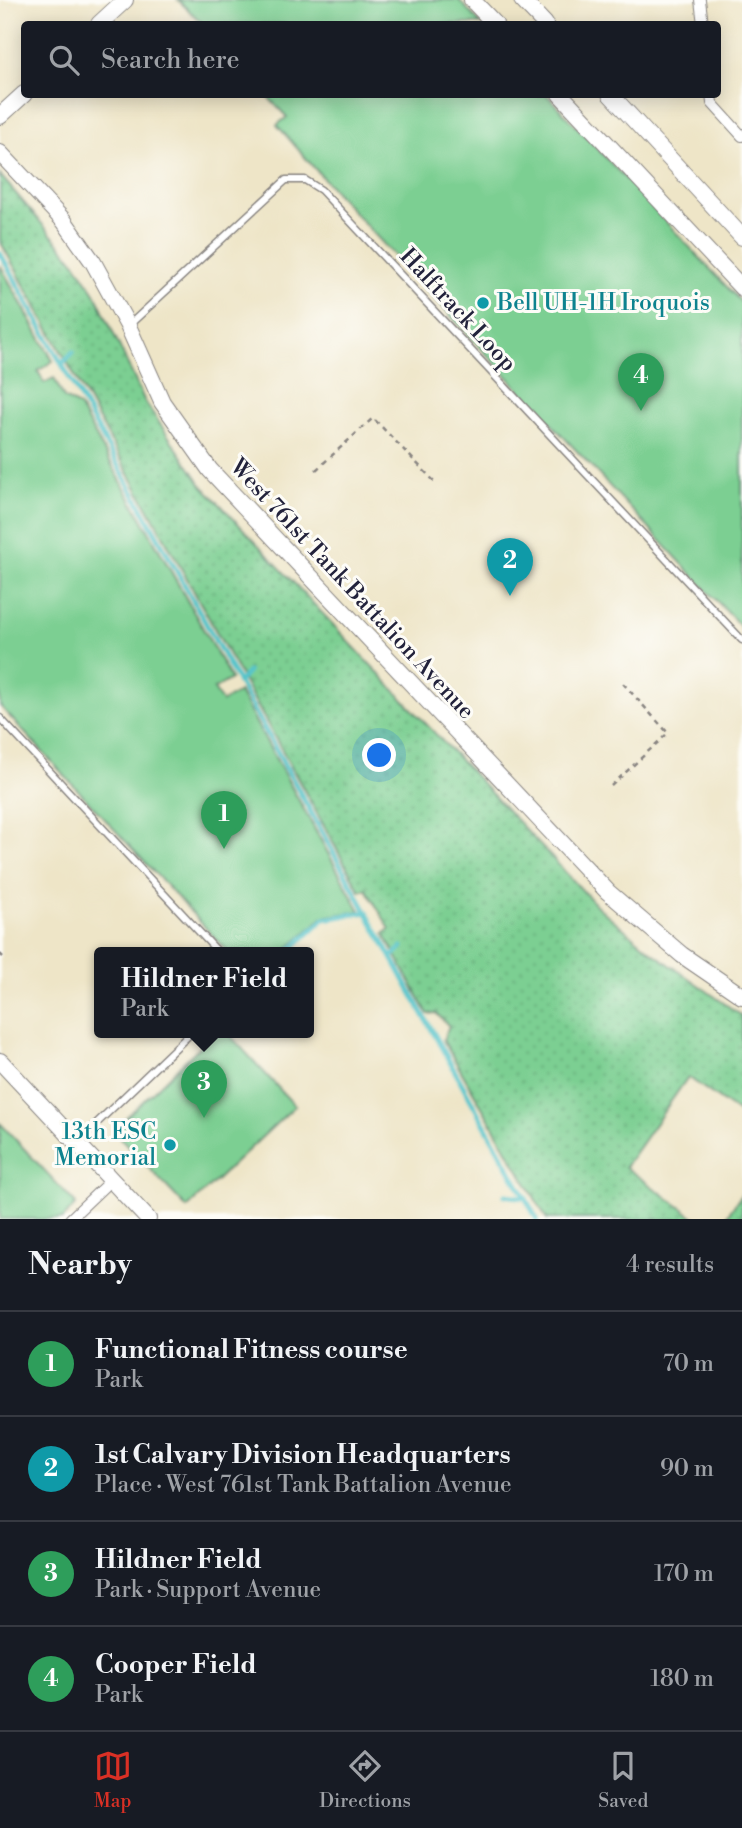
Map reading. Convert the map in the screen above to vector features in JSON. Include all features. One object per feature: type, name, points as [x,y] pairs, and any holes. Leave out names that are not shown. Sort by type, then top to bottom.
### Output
[{"type":"street","points":[[102,21],[125,0]]},
{"type":"street","points":[[472,0],[492,21]]},
{"type":"street","points":[[522,0],[542,21]]},
{"type":"street","points":[[700,0],[703,21]]},
{"type":"street","points":[[0,117],[21,97]]},
{"type":"street","points":[[564,98],[742,288]]},
{"type":"street","points":[[614,98],[739,228]]},
{"type":"street","points":[[711,98],[712,103],[742,136]]},
{"type":"street","name":"West 761st Tank Battalion Avenue","points":[[0,153],[64,220],[107,285],[162,402],[210,470],[608,892],[682,955],[742,996]]},
{"type":"street","points":[[0,1061],[148,1219]]},
{"type":"street","points":[[70,1219],[111,1180]]},
{"type":"lane","name":"Halftrack Loop","points":[[128,326],[286,180],[305,180],[321,190],[742,640]]},
{"type":"lane","points":[[0,718],[213,947]]},
{"type":"lane","points":[[76,1142],[186,1038]]},
{"type":"path","points":[[316,470],[373,418],[435,482]]},
{"type":"path","points":[[611,786],[668,733],[620,680]]},
{"type":"green space","points":[[178,0],[459,0],[478,21],[200,21]]},
{"type":"green space","points":[[269,98],[550,98],[742,303],[742,628],[336,193],[277,125],[287,117]]},
{"type":"green space","points":[[0,175],[74,261],[95,293],[145,402],[202,485],[599,908],[652,952],[742,1016],[742,1115],[688,1077],[625,1167],[697,1219],[547,1219],[443,1040],[449,1026],[436,1013],[428,1014],[384,934],[390,929],[366,889],[360,891],[0,241]]},
{"type":"green space","points":[[0,265],[53,361],[38,371],[44,383],[54,378],[64,398],[79,406],[231,679],[214,689],[222,702],[239,692],[360,911],[323,917],[290,947],[223,947],[0,706]]},
{"type":"green space","points":[[209,1038],[233,1038],[295,1106],[187,1208],[113,1130]]},
{"type":"green space","points":[[0,1123],[76,1204],[63,1219],[0,1219]]},
{"type":"green space","points":[[742,1194],[742,1219],[725,1219]]},
{"type":"waterway","points":[[0,253],[537,1219]]},
{"type":"waterway","points":[[62,364],[73,352]]},
{"type":"waterway","points":[[239,682],[248,672]]},
{"type":"waterway","points":[[293,947],[324,919],[367,912]]},
{"type":"waterway","points":[[392,957],[402,947]]},
{"type":"waterway","points":[[505,1195],[526,1198]]},
{"type":"place","name":"Bell UH-1H Iroquois","points":[[483,303]]},
{"type":"place","name":"Cooper Field","points":[[641,411]]},
{"type":"place","name":"1st Calvary Division Headquarters","points":[[510,596]]},
{"type":"place","name":"Functional Fitness course","points":[[224,849]]},
{"type":"place","name":"Hildner Field","points":[[204,1118]]},
{"type":"place","name":"13th ESC Memorial","points":[[170,1145]]}]
